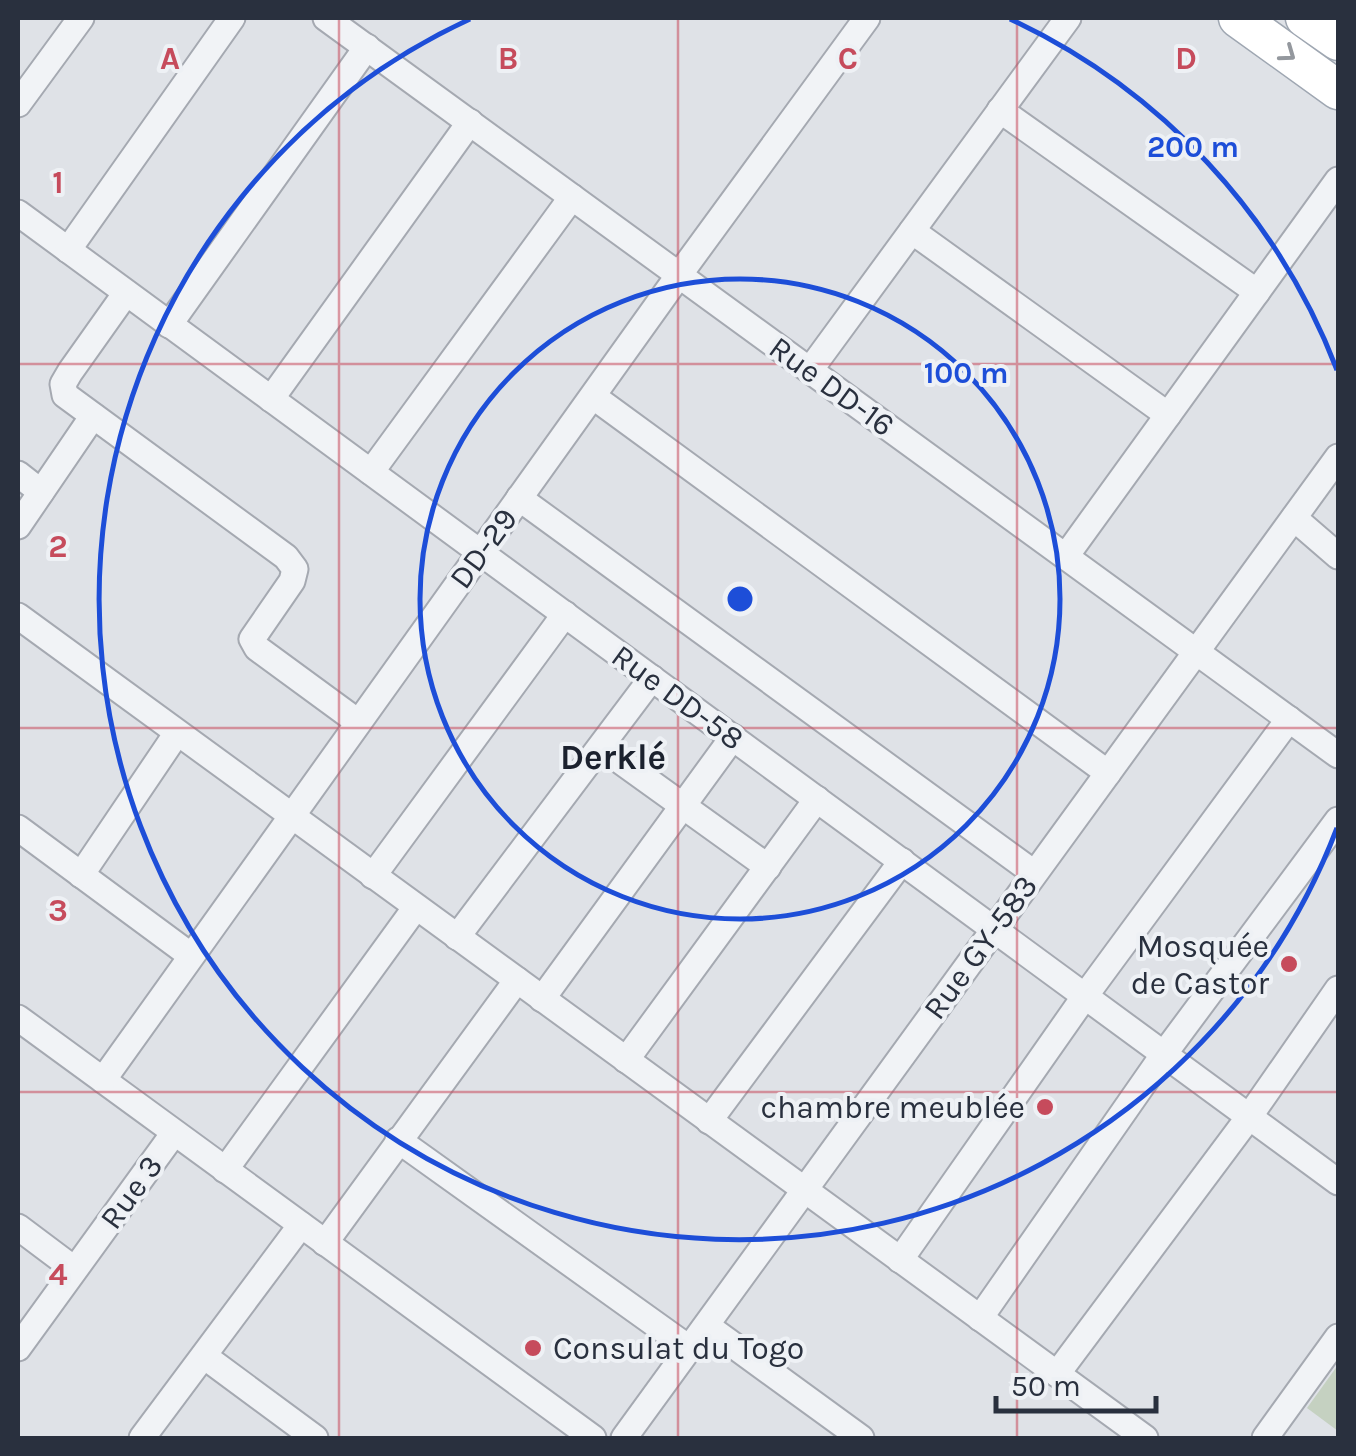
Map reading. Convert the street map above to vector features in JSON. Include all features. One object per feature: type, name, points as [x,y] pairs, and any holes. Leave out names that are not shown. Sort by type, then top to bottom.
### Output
[{"type":"main road","points":[[1238,18],[1338,90]]},
{"type":"main road","points":[[1306,18],[1338,41]]},
{"type":"street","points":[[18,104],[81,18]]},
{"type":"street","points":[[68,250],[232,18]]},
{"type":"street","name":"Rue DD-16","points":[[326,18],[1338,755]]},
{"type":"street","name":"DD-29","points":[[103,1080],[679,274],[867,18]]},
{"type":"street","points":[[810,370],[1068,18]]},
{"type":"street","points":[[169,325],[367,47]]},
{"type":"street","points":[[1000,110],[1257,292]]},
{"type":"street","points":[[271,399],[470,122]]},
{"type":"street","points":[[1066,556],[1338,180]]},
{"type":"street","points":[[371,472],[572,196]]},
{"type":"street","name":"Rue DD-58","points":[[18,214],[1249,1116],[1335,1171]]},
{"type":"street","points":[[912,231],[1168,415]]},
{"type":"street","points":[[126,292],[62,384],[64,395],[286,557],[294,569],[292,580],[252,639],[257,648],[358,722]]},
{"type":"street","points":[[594,397],[1108,772]]},
{"type":"street","points":[[18,526],[93,416]]},
{"type":"street","name":"Rue GY-583","points":[[624,1438],[1338,457]]},
{"type":"street","points":[[18,474],[41,492]]},
{"type":"street","points":[[519,498],[1034,873]]},
{"type":"street","points":[[1294,518],[1338,556]]},
{"type":"street","points":[[373,876],[565,614]]},
{"type":"street","points":[[19,620],[1145,1438]]},
{"type":"street","points":[[458,937],[652,678]]},
{"type":"street","points":[[900,1260],[1085,996],[1289,719]]},
{"type":"street","points":[[81,875],[177,732]]},
{"type":"street","points":[[542,999],[732,737]]},
{"type":"street","points":[[601,746],[768,867]]},
{"type":"street","points":[[626,1060],[817,800]]},
{"type":"street","points":[[980,1318],[1164,1054],[1338,820]]},
{"type":"street","points":[[18,828],[190,955]]},
{"type":"street","points":[[709,1121],[902,861]]},
{"type":"street","points":[[225,1170],[416,907]]},
{"type":"street","points":[[325,1243],[517,980]]},
{"type":"street","points":[[1056,1374],[1249,1116],[1338,989]]},
{"type":"street","points":[[22,1032],[103,1080],[593,1438]]},
{"type":"street","name":"Rue 3","points":[[18,1348],[174,1133]]},
{"type":"street","points":[[398,1140],[690,1349]]},
{"type":"street","points":[[142,1438],[301,1225]]},
{"type":"street","points":[[18,1228],[74,1269]]},
{"type":"street","points":[[707,1326],[861,1438]]},
{"type":"street","points":[[1265,1438],[1338,1337]]},
{"type":"street","points":[[204,1356],[315,1438]]},
{"type":"green space","points":[[1338,1365],[1338,1431],[1307,1408]]},
{"type":"place","name":"Mosquée de Castor","points":[[1289,964]]},
{"type":"place","name":"chambre meublée","points":[[1045,1107]]},
{"type":"place","name":"Consulat du Togo","points":[[533,1348]]},
{"type":"district","name":"Derklé","points":[[613,757]]}]
